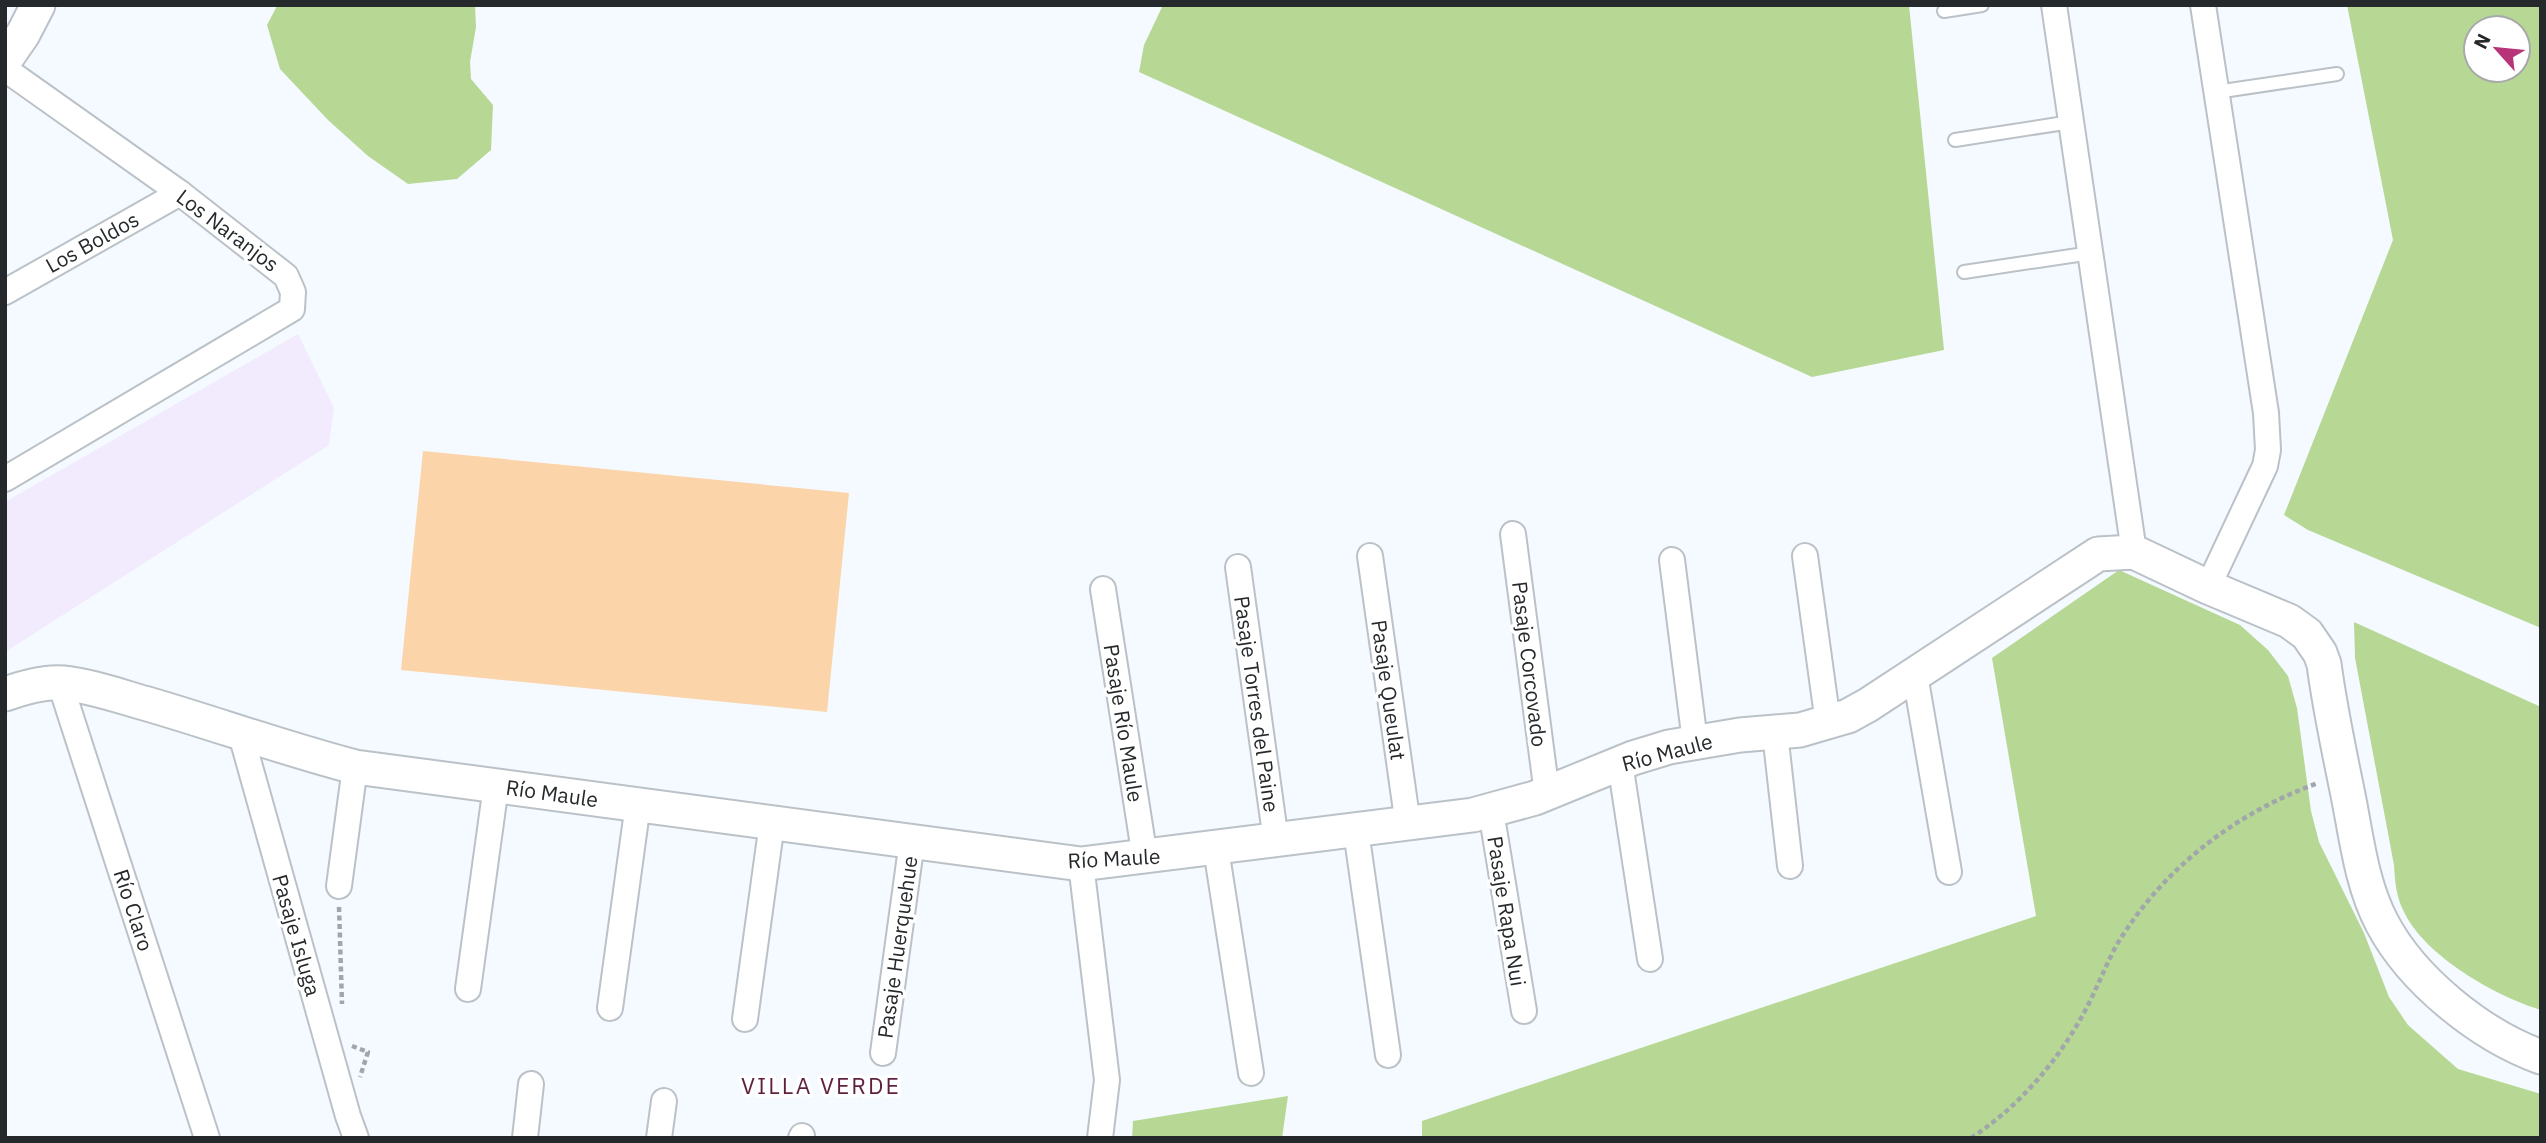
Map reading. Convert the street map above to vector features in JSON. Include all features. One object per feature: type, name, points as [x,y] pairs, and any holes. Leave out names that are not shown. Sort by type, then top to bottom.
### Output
[{"type":"street","points":[[5,60],[38,5]]},
{"type":"street","points":[[2054,5],[2134,552],[2288,621],[2315,643],[2323,664],[2365,880],[2380,921],[2392,941],[2421,976],[2459,1010],[2508,1042],[2541,1057]]},
{"type":"street","points":[[2203,5],[2266,413],[2268,450],[2259,482],[2208,587]]},
{"type":"street","name":"Los Naranjos","points":[[5,69],[180,193],[286,276],[293,292],[292,309],[5,479]]},
{"type":"street","name":"Los Boldos","points":[[5,292],[180,193]]},
{"type":"street","name":"Pasaje Corcovado","points":[[1513,534],[1547,794]]},
{"type":"street","name":"Río Maule","points":[[5,694],[20,688],[60,683],[98,690],[240,731],[299,752],[355,766],[1081,864],[1408,825],[1491,811],[1547,794],[1620,763],[1695,742],[1800,730],[1828,723],[1868,705],[2098,554],[2134,552]]},
{"type":"street","name":"Pasaje Queulat","points":[[1370,556],[1408,825]]},
{"type":"street","points":[[1805,556],[1828,723]]},
{"type":"street","points":[[1672,560],[1695,742]]},
{"type":"street","name":"Pasaje Torres del Paine","points":[[1238,567],[1276,841]]},
{"type":"street","name":"Pasaje Río Maule","points":[[1103,589],[1145,858]]},
{"type":"street","points":[[1914,675],[1949,872]]},
{"type":"street","name":"Río Claro","points":[[60,683],[207,1138]]},
{"type":"street","name":"Pasaje Isluga","points":[[240,731],[352,1127]]},
{"type":"street","points":[[1775,733],[1790,866]]},
{"type":"street","points":[[1620,763],[1650,959]]},
{"type":"street","points":[[339,886],[355,766]]},
{"type":"street","points":[[468,989],[496,786]]},
{"type":"street","points":[[610,1007],[638,804]]},
{"type":"street","name":"Pasaje Rapa Nui","points":[[1491,811],[1524,1011]]},
{"type":"street","points":[[745,1019],[772,823]]},
{"type":"street","points":[[1356,831],[1388,1055]]},
{"type":"street","name":"Pasaje Huerquehue","points":[[883,1053],[912,841]]},
{"type":"street","points":[[1216,849],[1251,1073]]},
{"type":"street","points":[[1081,864],[1107,1080],[1100,1138]]},
{"type":"street","points":[[524,1138],[531,1084]]},
{"type":"street","points":[[659,1138],[664,1101]]},
{"type":"lane","points":[[1944,11],[1982,5]]},
{"type":"lane","points":[[2216,92],[2337,74]]},
{"type":"lane","points":[[1955,140],[2071,122]]},
{"type":"lane","points":[[1964,272],[2091,253]]},
{"type":"path","points":[[1971,1138],[2031,1088],[2052,1062],[2087,1007],[2117,945],[2137,916],[2184,862],[2226,829],[2265,805],[2317,783],[2344,775]]},
{"type":"path","points":[[339,886],[343,1010]]},
{"type":"path","points":[[345,1043],[368,1052],[352,1127]]},
{"type":"shaded area","points":[[298,334],[334,408],[329,445],[5,652],[5,502]]},
{"type":"green space","points":[[475,5],[476,27],[470,62],[471,79],[493,105],[491,150],[457,179],[408,184],[368,156],[328,120],[280,69],[267,25],[277,6]]},
{"type":"green space","points":[[1163,5],[1909,5],[1944,350],[1812,377],[1139,72],[1144,45]]},
{"type":"green space","points":[[2347,5],[2541,5],[2541,628],[2308,530],[2284,515],[2393,240]]},
{"type":"green space","points":[[2119,570],[2240,625],[2268,650],[2288,676],[2297,708],[2311,811],[2319,842],[2364,933],[2389,997],[2408,1025],[2458,1069],[2541,1094],[2541,1138],[1422,1138],[1422,1121],[2036,916],[1992,658]]},
{"type":"green space","points":[[2354,622],[2541,707],[2541,1010],[2503,995],[2444,959],[2414,928],[2404,912],[2396,889],[2394,865],[2355,658]]},
{"type":"green space","points":[[1288,1096],[1282,1138],[1132,1138],[1133,1121]]},
{"type":"building","points":[[423,451],[849,493],[827,712],[401,670]]},
{"type":"district","name":"VILLA VERDE","points":[[821,1085]]}]
